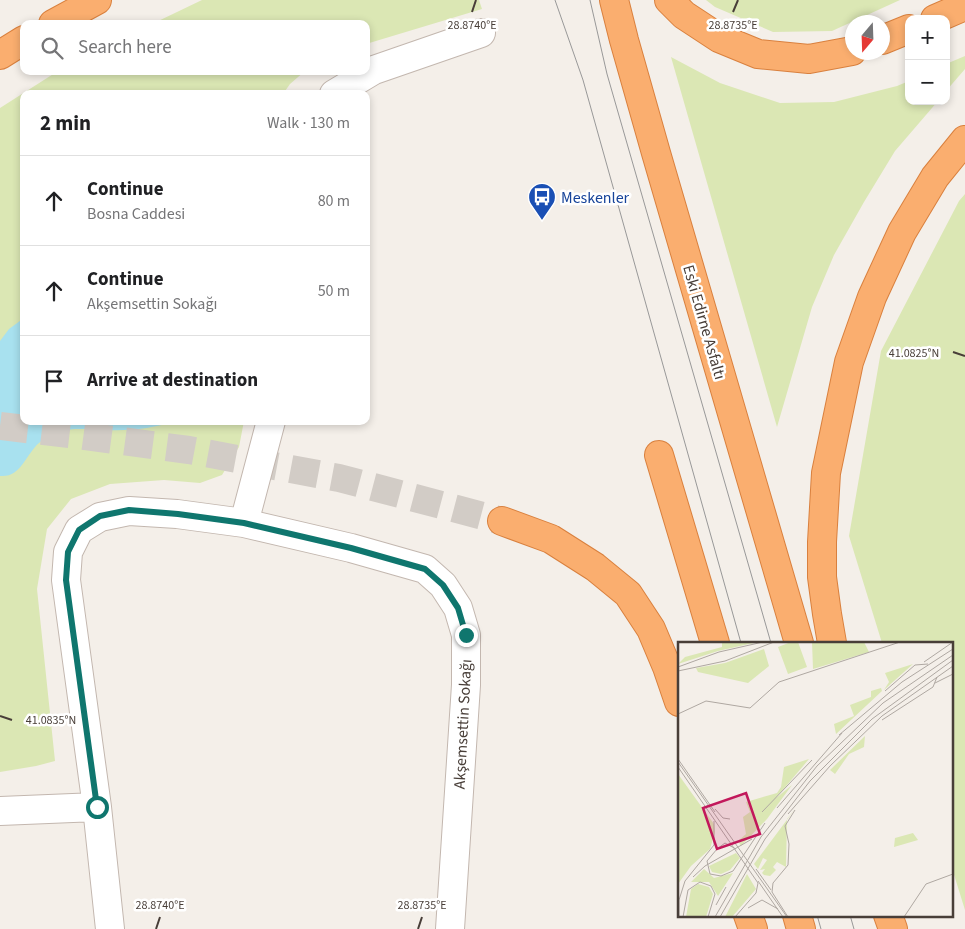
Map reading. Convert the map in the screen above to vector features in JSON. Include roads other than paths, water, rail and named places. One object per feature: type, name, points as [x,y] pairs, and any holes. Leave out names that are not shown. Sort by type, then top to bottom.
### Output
[{"type":"highway","points":[[49,20],[73,0]]},
{"type":"highway","points":[[60,20],[97,0]]},
{"type":"highway","name":"Eski Edirne Asfaltı","points":[[614,0],[653,144],[799,642]]},
{"type":"highway","points":[[668,0],[684,15],[719,38],[758,54],[809,59],[845,52]]},
{"type":"highway","points":[[944,15],[965,6]]},
{"type":"highway","points":[[890,37],[905,31]]},
{"type":"highway","points":[[0,55],[20,42]]},
{"type":"highway","points":[[832,642],[822,577],[826,473],[849,362],[872,297],[902,232],[935,177],[965,140]]},
{"type":"highway","points":[[659,455],[715,642]]},
{"type":"highway","points":[[502,521],[551,539],[595,567],[628,594],[651,629],[678,699]]},
{"type":"highway","points":[[748,916],[753,929]]},
{"type":"highway","points":[[797,916],[801,929]]},
{"type":"street","points":[[370,72],[481,34]]},
{"type":"street","points":[[341,90],[366,75]]},
{"type":"street","points":[[244,523],[270,425]]},
{"type":"street","name":"Akşemsettin Sokağı","points":[[110,929],[97,807],[66,580],[68,552],[79,530],[100,516],[129,510],[178,514],[244,523],[351,548],[425,569],[443,585],[458,608],[466,635],[466,685],[450,929]]},
{"type":"street","points":[[0,812],[97,807]]},
{"type":"water","points":[[20,321],[20,425],[163,425],[134,429],[79,429],[62,431],[39,443],[13,473],[7,476],[0,476],[0,341],[9,329]]},
{"type":"tunnel","points":[[0,426],[189,450],[339,478],[502,521]]},
{"type":"tram line","points":[[555,0],[583,80],[741,642]]},
{"type":"tram line","points":[[590,0],[607,74],[771,642]]},
{"type":"tram line","points":[[817,916],[821,929]]},
{"type":"tram line","points":[[850,916],[854,929]]},
{"type":"place","name":"Meskenler","points":[[542,221]]}]
